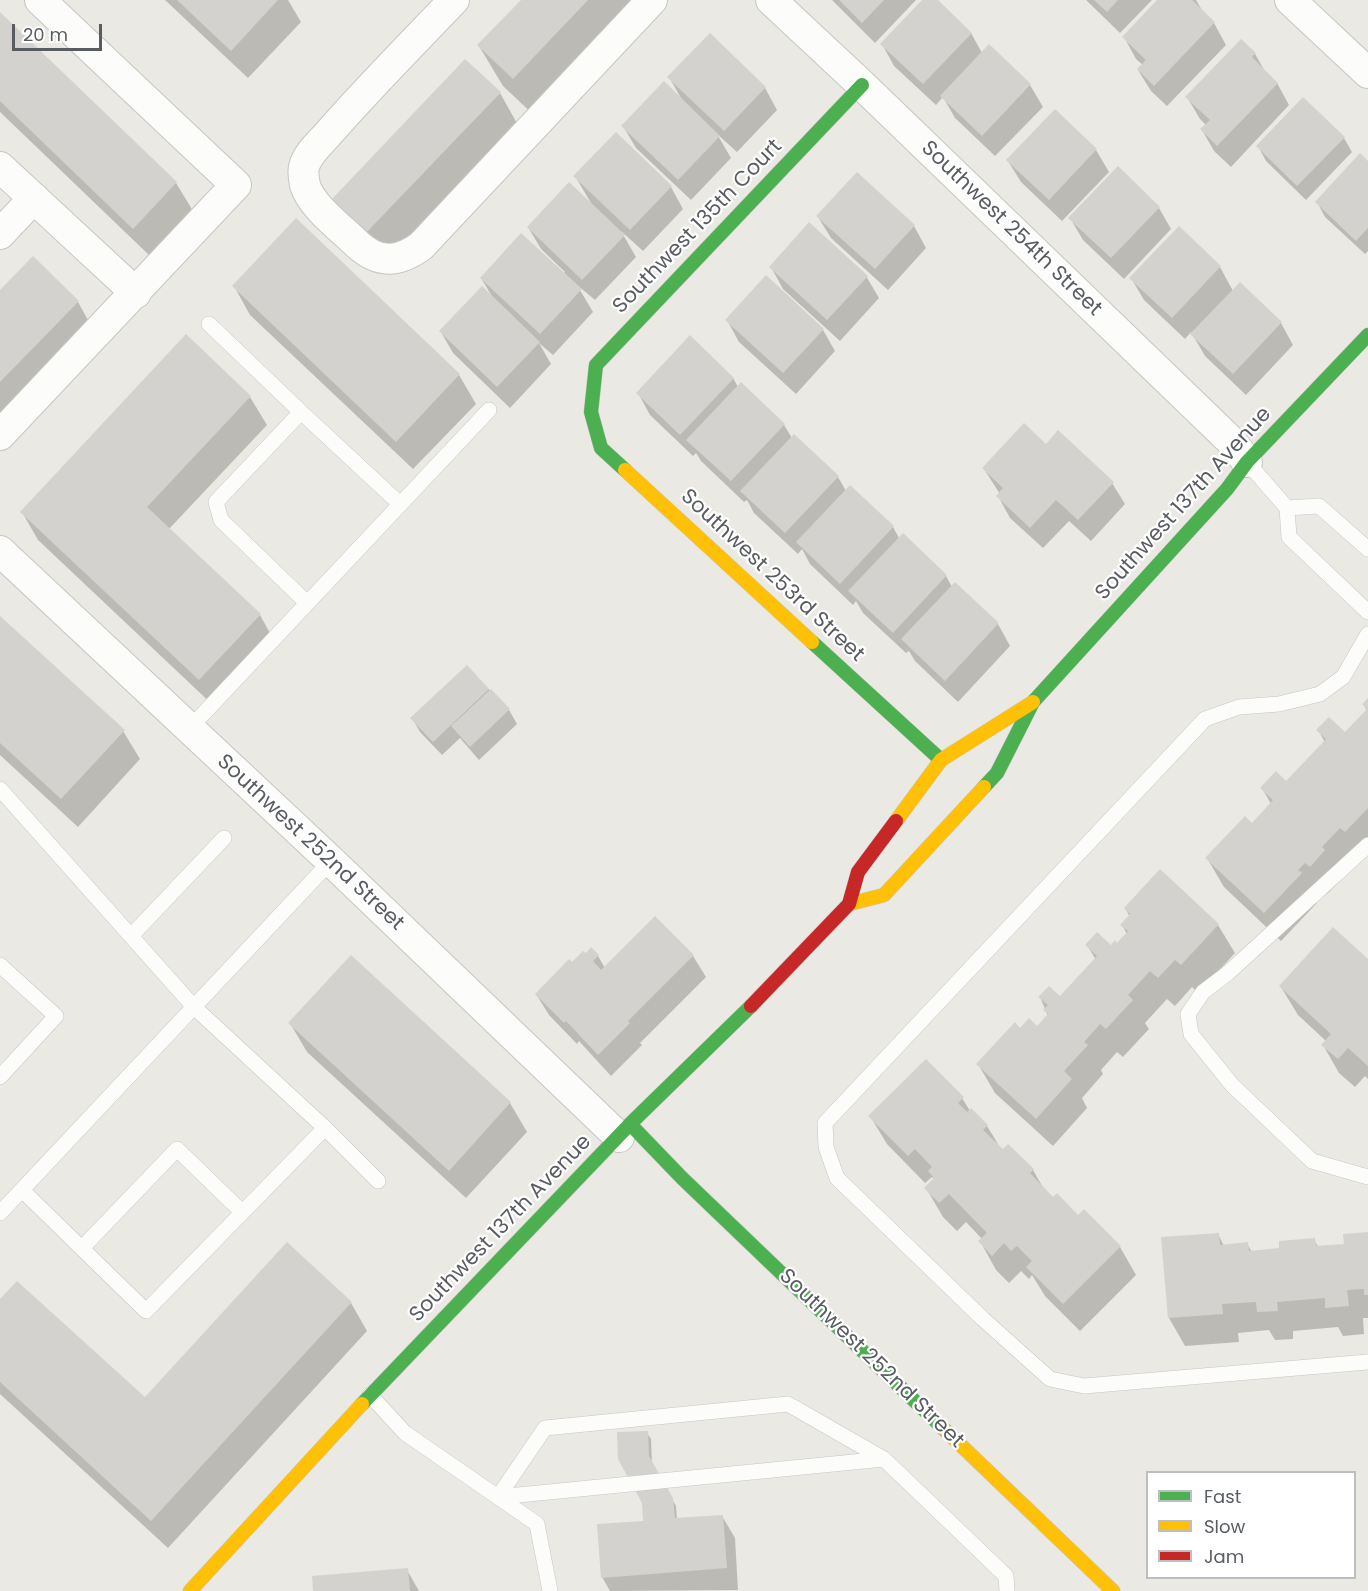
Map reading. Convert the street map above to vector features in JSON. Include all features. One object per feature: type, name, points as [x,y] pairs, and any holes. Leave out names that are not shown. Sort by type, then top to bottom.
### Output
[{"type":"main road","name":"Southwest 135th Court","points":[[591,412],[596,365],[862,85]]},
{"type":"main road","name":"Southwest 137th Avenue","points":[[849,904],[884,895],[997,773],[1033,702],[1227,489],[1247,462],[1368,335]]},
{"type":"main road","name":"Southwest 253rd Street","points":[[591,412],[601,448],[941,760]]},
{"type":"main road","name":"Southwest 137th Avenue","points":[[190,1591],[370,1395],[624,1131],[719,1038],[849,904],[858,872],[941,760],[1033,702]]},
{"type":"main road","name":"Southwest 252nd Street","points":[[624,1131],[682,1178],[1113,1591]]},
{"type":"street","points":[[0,435],[236,185],[40,0]]},
{"type":"street","points":[[454,0],[338,122],[312,153],[303,168],[305,184],[311,199],[360,246],[377,256],[393,260],[408,256],[421,246],[652,0]]},
{"type":"street","name":"Southwest 254th Street","points":[[771,0],[1233,443],[1247,462]]},
{"type":"street","points":[[1290,0],[1368,74]]},
{"type":"street","points":[[0,167],[136,293]]},
{"type":"street","points":[[0,234],[34,198]]},
{"type":"street","name":"Southwest 252nd Street","points":[[0,551],[624,1131]]},
{"type":"lane","points":[[209,324],[400,504]]},
{"type":"lane","points":[[189,729],[489,410]]},
{"type":"lane","points":[[301,412],[216,502],[220,520],[306,602]]},
{"type":"lane","points":[[1247,462],[1287,508],[1289,537],[1368,612]]},
{"type":"lane","points":[[1287,508],[1319,506],[1368,549]]},
{"type":"lane","points":[[1368,634],[1343,677],[1320,694],[1279,704],[1239,707],[1205,719],[825,1123],[826,1148],[837,1178],[983,1319],[1050,1379],[1084,1386],[1368,1362]]},
{"type":"lane","points":[[0,789],[194,1007],[325,1128],[378,1181]]},
{"type":"lane","points":[[131,936],[224,838]]},
{"type":"lane","points":[[1368,844],[1228,973],[1203,992],[1188,1014],[1191,1034],[1232,1085],[1312,1161],[1368,1177]]},
{"type":"lane","points":[[0,1213],[331,861]]},
{"type":"lane","points":[[0,964],[56,1016],[0,1077]]},
{"type":"lane","points":[[22,1190],[146,1311],[325,1128]]},
{"type":"lane","points":[[82,1248],[177,1149],[242,1212]]},
{"type":"lane","points":[[370,1395],[405,1433],[537,1524],[550,1591]]},
{"type":"lane","points":[[498,1497],[545,1428],[788,1404],[884,1459],[1006,1576],[1007,1591]]},
{"type":"lane","points":[[498,1497],[884,1459]]},
{"type":"building","points":[[177,0],[278,0],[231,51]]},
{"type":"building","points":[[521,0],[588,0],[513,79],[477,45]]},
{"type":"building","points":[[839,0],[884,0],[862,23]]},
{"type":"building","points":[[922,0],[938,0],[972,33],[923,84],[880,44]]},
{"type":"building","points":[[1094,0],[1118,0],[1107,12]]},
{"type":"building","points":[[1157,0],[1192,0],[1215,22],[1154,86],[1137,69],[1146,60],[1122,37]]},
{"type":"building","points":[[0,12],[177,182],[133,229],[0,101]]},
{"type":"building","points":[[710,33],[766,87],[724,131],[667,77]]},
{"type":"building","points":[[1241,39],[1256,53],[1252,57],[1278,83],[1217,146],[1200,129],[1210,120],[1185,97]]},
{"type":"building","points":[[989,44],[1031,84],[982,136],[940,96]]},
{"type":"building","points":[[465,59],[501,92],[365,234],[331,200]]},
{"type":"building","points":[[664,81],[720,136],[678,180],[621,126]]},
{"type":"building","points":[[1303,97],[1345,137],[1297,186],[1256,146]]},
{"type":"building","points":[[1055,109],[1097,149],[1049,200],[1006,160]]},
{"type":"building","points":[[616,132],[672,186],[630,230],[573,176]]},
{"type":"building","points":[[1360,153],[1368,161],[1368,228],[1356,241],[1315,202]]},
{"type":"building","points":[[1118,166],[1160,207],[1111,258],[1068,218]]},
{"type":"building","points":[[857,172],[915,225],[875,269],[816,216]]},
{"type":"building","points":[[569,182],[625,235],[582,280],[527,227]]},
{"type":"building","points":[[296,218],[460,374],[396,442],[232,286]]},
{"type":"building","points":[[809,222],[868,276],[827,320],[769,267]]},
{"type":"building","points":[[1179,226],[1221,266],[1172,318],[1129,278]]},
{"type":"building","points":[[521,233],[582,289],[540,334],[480,278]]},
{"type":"building","points":[[33,256],[79,301],[0,382],[0,290]]},
{"type":"building","points":[[766,275],[824,329],[783,373],[725,320]]},
{"type":"building","points":[[1240,282],[1282,322],[1233,374],[1190,334]]},
{"type":"building","points":[[482,286],[540,342],[497,387],[439,331]]},
{"type":"building","points":[[186,334],[251,396],[147,507],[261,614],[199,680],[20,512]]},
{"type":"building","points":[[690,335],[734,378],[680,435],[636,393]]},
{"type":"building","points":[[741,382],[785,424],[731,481],[686,440]]},
{"type":"building","points":[[1024,423],[1046,444],[1058,430],[1114,482],[1078,520],[1056,500],[1030,528],[996,496],[1003,488],[982,468]]},
{"type":"building","points":[[794,434],[839,476],[785,533],[740,491]]},
{"type":"building","points":[[850,485],[894,526],[840,584],[796,542]]},
{"type":"building","points":[[903,533],[947,575],[893,633],[848,591]]},
{"type":"building","points":[[955,582],[999,623],[945,681],[901,639]]},
{"type":"building","points":[[0,616],[125,730],[61,799],[0,743]]},
{"type":"building","points":[[467,665],[489,689],[433,742],[410,718]]},
{"type":"building","points":[[491,689],[510,709],[470,747],[451,726]]},
{"type":"building","points":[[1368,698],[1368,808],[1345,832],[1340,828],[1322,847],[1325,850],[1310,867],[1305,863],[1298,870],[1302,873],[1264,913],[1205,858],[1245,816],[1252,823],[1273,800],[1260,788],[1276,771],[1286,781],[1326,739],[1316,730],[1329,717],[1345,732],[1367,709],[1362,704]]},
{"type":"building","points":[[1160,869],[1219,924],[1181,965],[1175,960],[1158,978],[1150,971],[1128,995],[1133,1000],[1106,1029],[1100,1024],[1084,1042],[1088,1045],[1064,1071],[1072,1079],[1036,1119],[976,1064],[1015,1022],[1020,1028],[1029,1018],[1037,1026],[1048,1014],[1043,1010],[1048,1005],[1038,997],[1049,986],[1060,996],[1097,956],[1085,945],[1097,932],[1111,945],[1115,940],[1117,943],[1128,931],[1120,925],[1130,914],[1124,908]]},
{"type":"building","points":[[655,916],[694,955],[628,1021],[630,1023],[598,1055],[566,1021],[564,1023],[535,994],[569,959],[572,962],[583,951],[586,953],[591,947],[599,955],[593,961],[601,970]]},
{"type":"building","points":[[1333,927],[1368,959],[1368,1066],[1348,1048],[1338,1059],[1321,1045],[1331,1034],[1279,986]]},
{"type":"building","points":[[351,955],[511,1102],[449,1171],[288,1023]]},
{"type":"building","points":[[926,1059],[964,1097],[958,1103],[967,1112],[971,1108],[988,1125],[983,1130],[1003,1149],[1008,1144],[1034,1169],[1030,1173],[1053,1197],[1057,1193],[1078,1215],[1084,1209],[1121,1246],[1063,1304],[1026,1267],[1032,1261],[1017,1246],[1011,1251],[1004,1243],[992,1256],[978,1241],[987,1233],[949,1194],[939,1203],[924,1188],[934,1178],[928,1171],[932,1167],[915,1149],[908,1156],[868,1116]]},
{"type":"building","points":[[1368,1232],[1368,1295],[1364,1295],[1364,1289],[1347,1290],[1349,1306],[1325,1308],[1325,1298],[1277,1302],[1278,1311],[1257,1312],[1256,1302],[1222,1304],[1223,1314],[1168,1318],[1161,1237],[1219,1233],[1220,1245],[1248,1242],[1249,1251],[1279,1248],[1279,1241],[1315,1238],[1316,1246],[1344,1244],[1343,1234]]},
{"type":"building","points":[[287,1242],[352,1302],[151,1521],[0,1382],[0,1299],[17,1281],[145,1397]]},
{"type":"building","points":[[648,1431],[649,1456],[673,1498],[675,1518],[723,1515],[727,1568],[601,1578],[597,1524],[643,1521],[642,1503],[618,1459],[617,1432]]},
{"type":"building","points":[[408,1568],[410,1591],[313,1591],[312,1576]]},
{"type":"traffic: fast","points":[[625,470],[601,448],[591,412],[596,365],[862,85]]},
{"type":"traffic: fast","points":[[984,787],[997,773],[1033,702],[1227,489],[1247,462],[1368,335]]},
{"type":"traffic: fast","points":[[812,642],[941,760]]},
{"type":"traffic: fast","points":[[362,1404],[630,1124],[751,1006]]},
{"type":"traffic: fast","points":[[630,1124],[682,1178],[946,1431]]},
{"type":"traffic: slow","points":[[625,470],[812,642]]},
{"type":"traffic: slow","points":[[896,821],[941,760],[1033,702]]},
{"type":"traffic: slow","points":[[849,904],[884,895],[984,787]]},
{"type":"traffic: slow","points":[[190,1591],[362,1404]]},
{"type":"traffic: slow","points":[[946,1431],[1113,1591]]},
{"type":"traffic: jam","points":[[751,1006],[849,904],[858,872],[896,821]]}]
